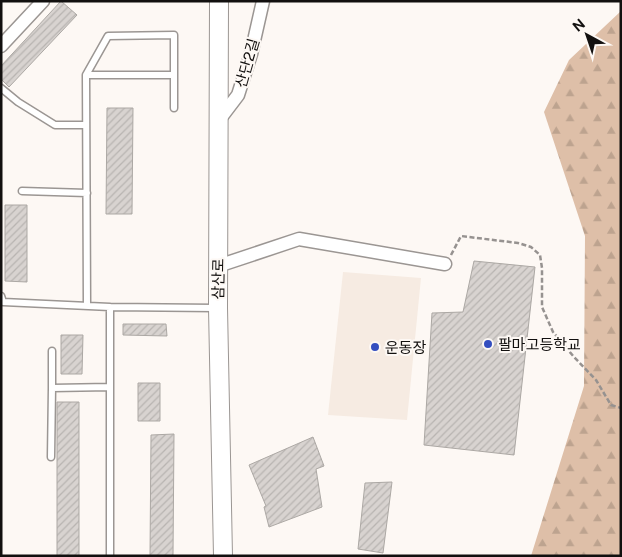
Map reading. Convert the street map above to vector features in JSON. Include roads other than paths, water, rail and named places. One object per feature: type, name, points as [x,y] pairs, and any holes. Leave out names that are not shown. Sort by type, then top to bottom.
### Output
[{"type":"main road","name":"삼산로","points":[[219,1],[218,308],[223,556]]},
{"type":"street","points":[[1,46],[43,1]]},
{"type":"street","name":"산단2길","points":[[219,120],[238,95],[251,54],[263,1]]},
{"type":"street","points":[[218,266],[300,239],[445,264]]},
{"type":"lane","points":[[88,306],[86,75],[108,36],[174,35],[174,108]]},
{"type":"lane","points":[[86,75],[174,75]]},
{"type":"lane","points":[[1,88],[18,102],[55,125],[86,125]]},
{"type":"lane","points":[[22,191],[87,193]]},
{"type":"lane","points":[[1,296],[3,302],[110,307],[218,308]]},
{"type":"lane","points":[[110,307],[110,556]]},
{"type":"lane","points":[[51,458],[52,351]]},
{"type":"lane","points":[[52,388],[110,387]]},
{"type":"place","name":"팔마고등학교","points":[[488,344]]},
{"type":"place","name":"운동장","points":[[375,347]]}]
